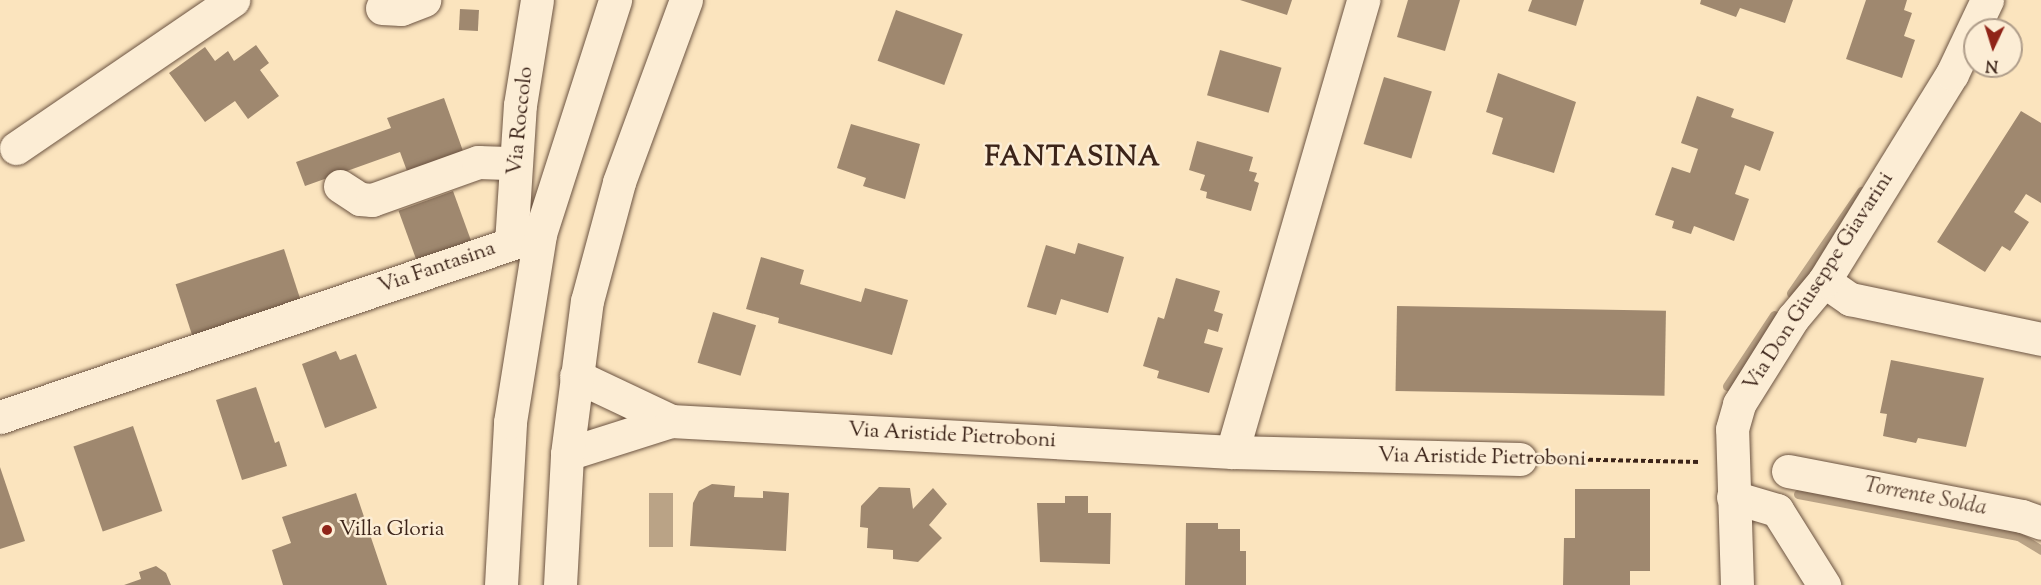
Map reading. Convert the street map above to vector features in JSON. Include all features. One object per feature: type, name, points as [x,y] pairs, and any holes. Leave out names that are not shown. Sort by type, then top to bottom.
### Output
[{"type":"street","points":[[16,148],[233,0]]},
{"type":"street","points":[[382,8],[401,9],[424,0]]},
{"type":"street","points":[[501,585],[510,422],[525,238],[615,0]]},
{"type":"street","points":[[560,585],[567,454],[587,301],[619,183],[686,0]]},
{"type":"street","points":[[1232,452],[1363,0]]},
{"type":"street","name":"Via Don Giuseppe Giavarini","points":[[1737,585],[1732,429],[1739,404],[1793,318],[1824,281],[1952,74],[1987,0]]},
{"type":"street","name":"Via Roccolo","points":[[525,238],[515,163],[532,1]]},
{"type":"street","points":[[340,186],[360,199],[372,200],[478,162],[515,163]]},
{"type":"street","name":"Via Fantasina","points":[[0,417],[525,238]]},
{"type":"street","points":[[1824,281],[1850,299],[2041,339]]},
{"type":"street","name":"Via Aristide Pietroboni","points":[[576,376],[671,421]]},
{"type":"street","name":"Via Aristide Pietroboni","points":[[567,454],[671,421],[1232,452],[1520,459]]},
{"type":"street","points":[[1788,471],[2022,516],[2041,523]]},
{"type":"street","points":[[1733,498],[1777,510],[1824,585]]},
{"type":"path","name":"Via Aristide Pietroboni","points":[[1520,459],[1732,462]]},
{"type":"shaded area","points":[[649,493],[673,493],[673,547],[649,547]]},
{"type":"building","points":[[1240,0],[1292,0],[1287,15]]},
{"type":"building","points":[[1408,0],[1460,0],[1445,51],[1397,37]]},
{"type":"building","points":[[1532,0],[1584,0],[1576,26],[1528,11]]},
{"type":"building","points":[[1701,0],[1793,0],[1785,23],[1740,8],[1736,17],[1700,4]]},
{"type":"building","points":[[1866,0],[1907,0],[1904,10],[1912,13],[1904,36],[1915,40],[1902,78],[1846,59]]},
{"type":"building","points":[[460,9],[479,10],[478,31],[459,30]]},
{"type":"building","points":[[896,10],[963,34],[944,85],[878,61]]},
{"type":"building","points":[[256,45],[269,63],[260,70],[279,96],[248,119],[235,101],[205,122],[169,73],[205,47],[215,61],[228,51],[234,61]]},
{"type":"building","points":[[1220,50],[1282,68],[1269,113],[1207,95]]},
{"type":"building","points":[[1498,73],[1576,102],[1554,173],[1492,154],[1503,118],[1486,112]]},
{"type":"building","points":[[1384,77],[1432,92],[1411,159],[1364,144]]},
{"type":"building","points":[[1697,96],[1734,109],[1731,117],[1774,132],[1760,171],[1745,165],[1735,194],[1749,199],[1734,241],[1694,226],[1691,234],[1672,228],[1674,221],[1655,215],[1672,167],[1690,173],[1698,149],[1681,143]]},
{"type":"building","points":[[444,98],[463,151],[407,171],[400,152],[305,186],[296,162],[391,128],[387,118]]},
{"type":"building","points":[[2021,111],[2041,123],[2041,203],[2026,194],[2014,212],[2029,222],[2010,251],[2002,246],[1985,272],[1937,242]]},
{"type":"building","points":[[851,124],[920,144],[905,199],[863,186],[866,178],[837,168]]},
{"type":"building","points":[[1197,141],[1253,157],[1249,171],[1257,173],[1254,181],[1259,183],[1251,211],[1206,198],[1207,192],[1200,190],[1205,175],[1189,170]]},
{"type":"building","points":[[453,191],[472,243],[417,263],[398,211]]},
{"type":"building","points":[[1078,243],[1124,257],[1108,313],[1061,299],[1056,315],[1027,307],[1046,245],[1075,254]]},
{"type":"building","points":[[284,249],[302,303],[193,338],[176,284]]},
{"type":"building","points":[[761,257],[804,270],[800,284],[861,302],[865,288],[908,300],[892,355],[778,323],[779,318],[746,309]]},
{"type":"building","points":[[1176,278],[1220,291],[1214,311],[1223,314],[1218,332],[1208,329],[1204,343],[1223,348],[1209,393],[1157,378],[1159,371],[1143,366],[1158,317],[1164,319]]},
{"type":"building","points":[[1397,306],[1666,311],[1664,396],[1396,391]]},
{"type":"building","points":[[713,312],[756,325],[741,376],[698,363]]},
{"type":"building","points":[[336,351],[340,360],[356,354],[377,408],[325,428],[302,364]]},
{"type":"building","points":[[1891,360],[1984,378],[1966,447],[1918,438],[1916,443],[1883,436],[1887,414],[1880,413]]},
{"type":"building","points":[[256,387],[275,443],[279,441],[287,466],[242,480],[216,400]]},
{"type":"building","points":[[133,426],[162,511],[103,532],[73,447]]},
{"type":"building","points":[[0,467],[25,541],[0,549]]},
{"type":"building","points":[[712,484],[735,486],[734,497],[763,498],[763,491],[789,493],[786,551],[690,546],[693,503],[699,491]]},
{"type":"building","points":[[879,487],[910,488],[913,509],[933,488],[947,504],[929,525],[942,538],[918,562],[893,559],[893,550],[867,548],[868,528],[860,527],[861,506]]},
{"type":"building","points":[[1575,489],[1650,489],[1650,571],[1630,571],[1630,585],[1563,585],[1564,538],[1575,538]]},
{"type":"building","name":"Villa Gloria","points":[[356,493],[387,585],[283,585],[272,550],[291,543],[282,517]]},
{"type":"building","points":[[1065,496],[1088,496],[1088,513],[1111,513],[1110,564],[1040,562],[1037,503],[1065,503]]},
{"type":"building","points":[[1186,523],[1218,523],[1218,529],[1240,529],[1240,551],[1246,551],[1246,585],[1185,585]]},
{"type":"building","points":[[156,566],[166,573],[171,585],[124,585],[141,579],[139,572]]},
{"type":"waterway","name":"Torrente Solda","points":[[1791,293],[1861,191]]},
{"type":"waterway","name":"Torrente Solda","points":[[1727,386],[1774,315]]},
{"type":"waterway","name":"Torrente Solda","points":[[1798,494],[2018,536],[2041,550]]},
{"type":"place","name":"Villa Gloria","points":[[327,530]]},
{"type":"district","name":"FANTASINA","points":[[1073,159]]}]
